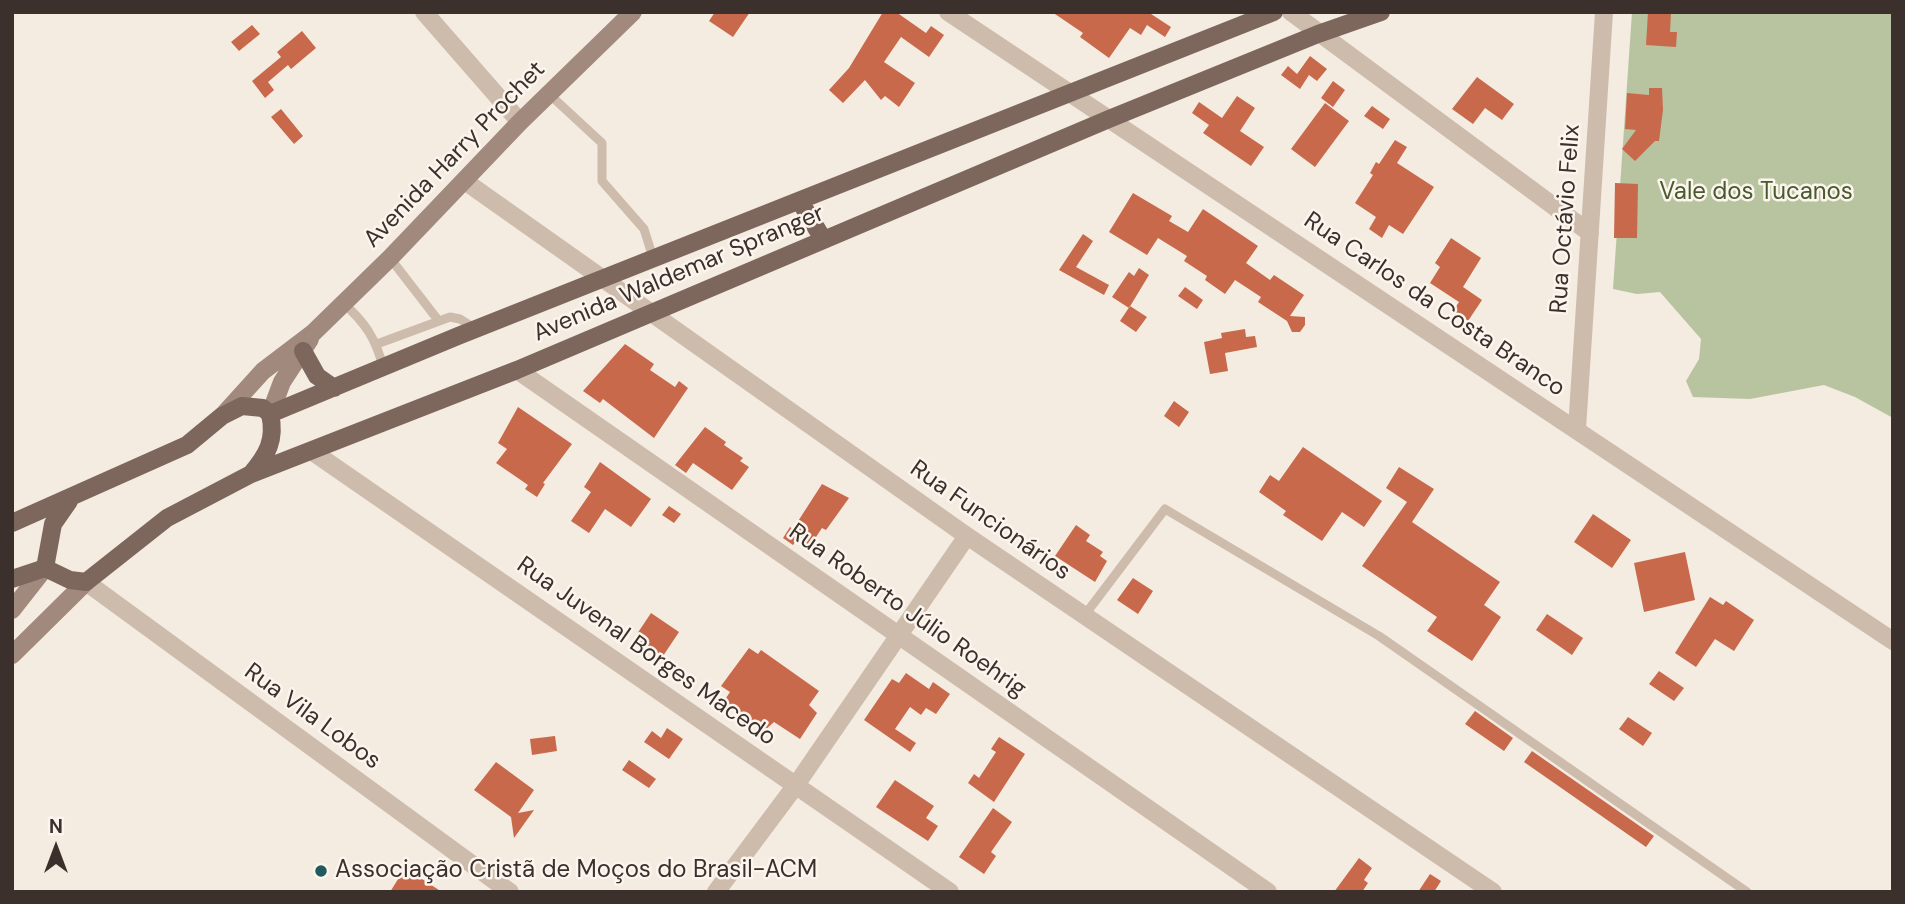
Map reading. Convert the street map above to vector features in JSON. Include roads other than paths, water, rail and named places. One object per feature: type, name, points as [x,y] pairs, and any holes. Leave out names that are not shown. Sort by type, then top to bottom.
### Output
[{"type":"main road","name":"Avenida Waldemar Spranger","points":[[270,414],[476,329],[654,261],[1274,12]]},
{"type":"main road","name":"Avenida Waldemar Spranger","points":[[86,582],[167,518],[251,474],[517,370],[1109,119],[1318,34],[1381,12]]},
{"type":"main road","points":[[801,202],[823,239]]},
{"type":"main road","points":[[303,351],[317,376],[334,388]]},
{"type":"main road","points":[[12,523],[187,445],[222,416],[242,406],[263,408],[270,414],[272,439],[267,454],[251,474]]},
{"type":"main road","points":[[45,568],[46,546],[53,524],[70,499]]},
{"type":"main road","points":[[12,579],[45,568],[69,580],[86,582]]},
{"type":"street","points":[[424,12],[520,122]]},
{"type":"street","name":"Avenida Harry Prochet","points":[[222,416],[263,371],[313,333],[390,258],[466,182],[520,122],[633,12]]},
{"type":"street","name":"Rua Carlos da Costa Branco","points":[[948,12],[1893,640]]},
{"type":"street","points":[[1291,12],[1590,233]]},
{"type":"street","name":"Rua Octávio Felix","points":[[1577,429],[1604,12]]},
{"type":"street","name":"Rua Funcionários","points":[[466,182],[967,536],[1493,892]]},
{"type":"street","name":"Avenida Harry Prochet","points":[[270,414],[282,382],[313,333]]},
{"type":"street","name":"Rua Roberto Júlio Roehrig","points":[[517,370],[1268,892]]},
{"type":"street","name":"Rua Juvenal Borges Macedo","points":[[313,452],[950,892]]},
{"type":"street","points":[[716,892],[796,785],[967,536]]},
{"type":"street","points":[[12,610],[45,568]]},
{"type":"street","points":[[12,655],[86,582]]},
{"type":"street","name":"Rua Vila Lobos","points":[[86,582],[510,892]]},
{"type":"lane","points":[[548,94],[602,143],[602,181],[644,229],[654,261]]},
{"type":"lane","points":[[390,258],[438,320]]},
{"type":"lane","points":[[344,303],[365,322],[377,344],[383,367]]},
{"type":"lane","points":[[377,344],[438,320],[460,319],[476,329]]},
{"type":"lane","points":[[1084,616],[1165,509],[1379,636],[1747,892]]},
{"type":"place","name":"Associação Cristã de Moços do Brasil-ACM","points":[[321,871]]},
{"type":"park label","name":"Vale dos Tucanos","points":[[1756,193]]}]
